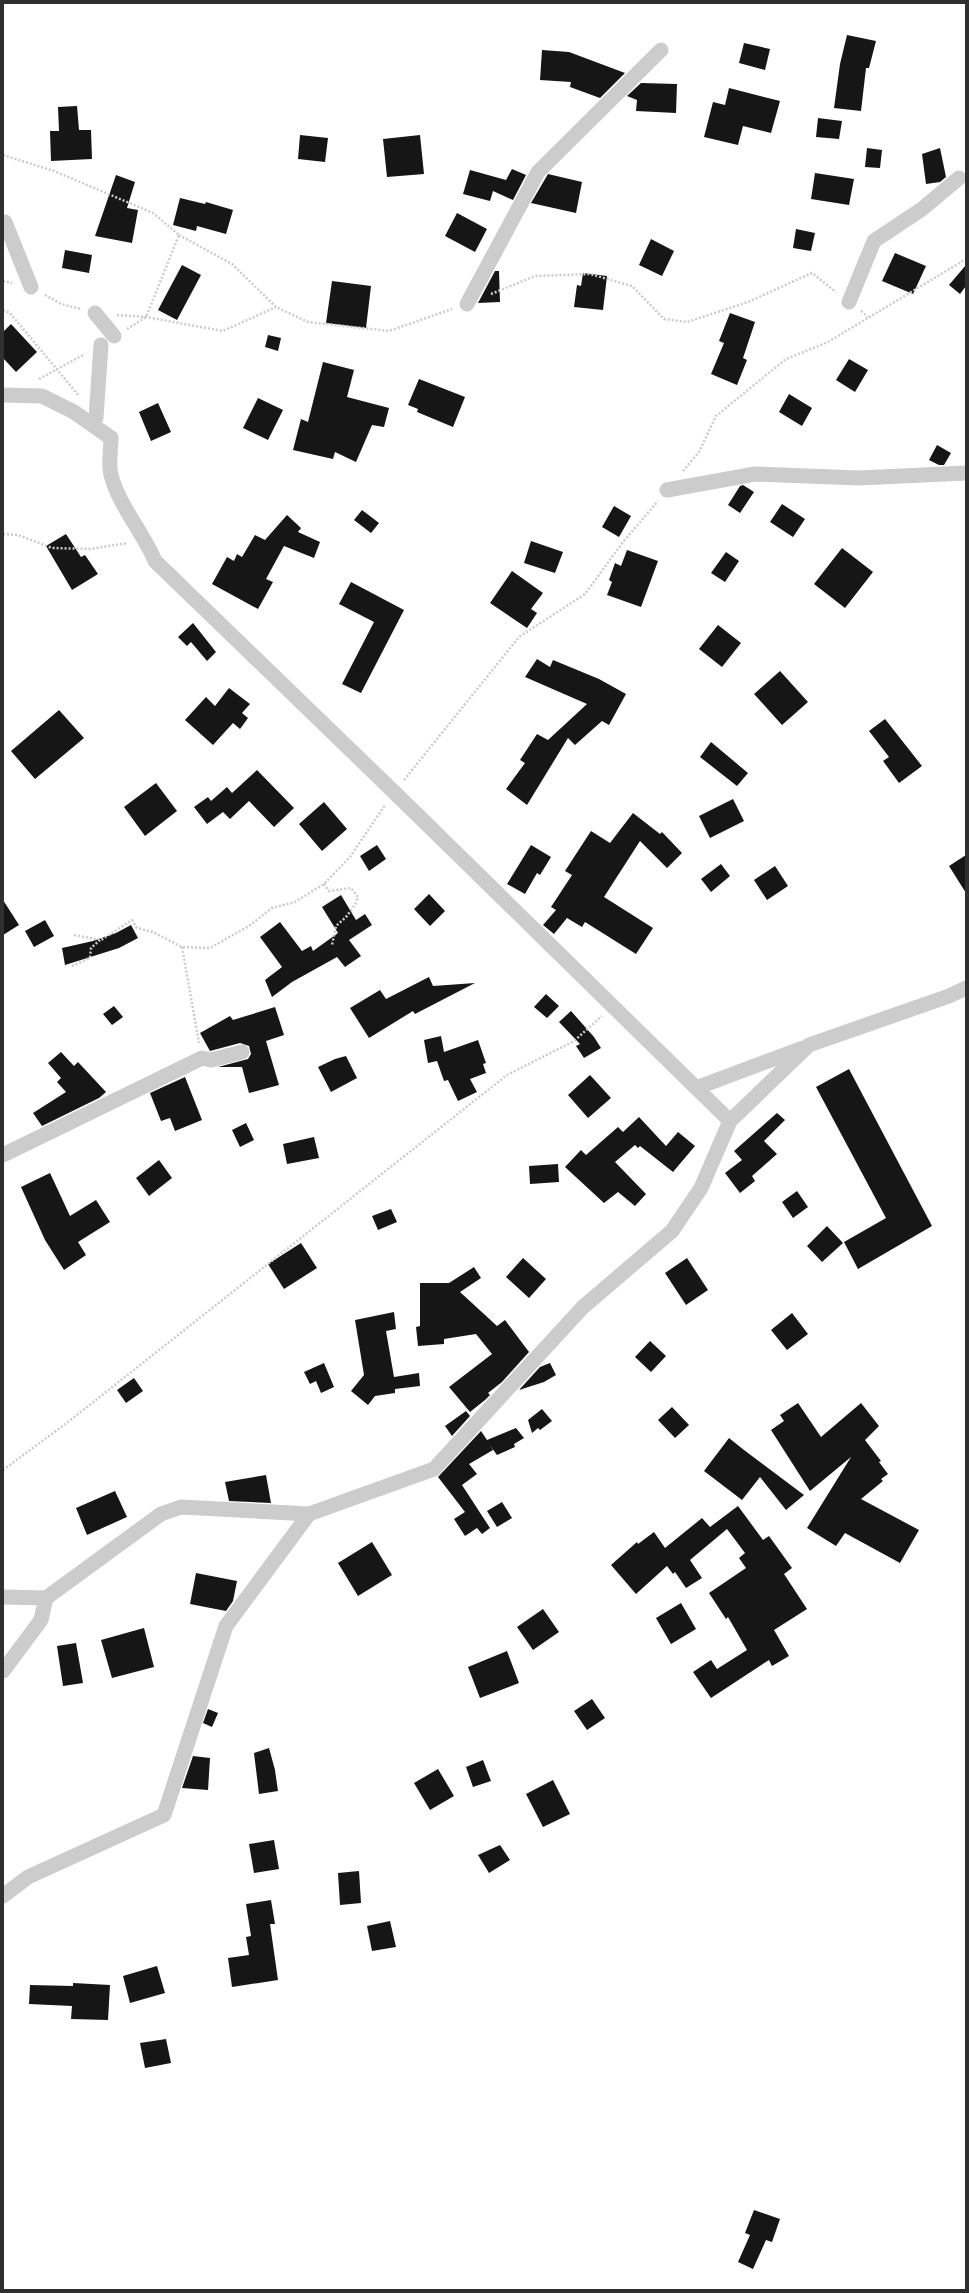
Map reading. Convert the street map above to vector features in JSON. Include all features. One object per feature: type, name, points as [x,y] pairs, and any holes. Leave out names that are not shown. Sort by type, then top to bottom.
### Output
[{"type":"street","points":[[467,304],[538,172],[661,50]]},
{"type":"street","points":[[849,302],[874,241],[922,209],[959,178]]},
{"type":"street","points":[[5,222],[31,287]]},
{"type":"street","points":[[95,313],[114,336]]},
{"type":"street","points":[[96,418],[101,345]]},
{"type":"street","points":[[3,395],[42,396],[74,412],[111,438],[111,474],[125,507],[150,549],[154,561],[394,792],[730,1121]]},
{"type":"street","points":[[667,490],[755,474],[859,478],[966,474]]},
{"type":"street","points":[[696,1088],[810,1045],[949,996],[966,988]]},
{"type":"street","points":[[3,1597],[46,1598],[161,1514],[181,1507],[310,1514],[434,1469],[583,1307],[672,1231],[701,1188],[730,1121],[810,1045]]},
{"type":"street","points":[[3,1155],[202,1058],[211,1060],[242,1052]]},
{"type":"street","points":[[3,1896],[28,1877],[164,1815],[226,1626],[310,1514]]},
{"type":"street","points":[[3,1671],[41,1620],[46,1598]]},
{"type":"path","points":[[3,155],[54,171],[153,213],[179,235],[232,264],[276,307],[308,322],[389,331],[467,304],[535,276],[590,274],[632,286],[664,319],[687,322],[748,302],[812,273],[868,317]]},
{"type":"path","points":[[114,336],[146,317],[179,235]]},
{"type":"path","points":[[3,281],[31,287],[60,304],[95,313],[146,317],[223,331],[276,307]]},
{"type":"path","points":[[3,310],[10,313],[96,418]]},
{"type":"path","points":[[38,379],[58,370],[101,345]]},
{"type":"path","points":[[3,534],[18,535],[52,548],[90,549],[125,543],[150,549]]},
{"type":"path","points":[[72,966],[90,958],[91,948],[132,920],[137,928],[153,932],[182,947],[210,948],[249,926],[272,908],[295,902],[324,884],[350,857],[394,792]]},
{"type":"path","points":[[324,884],[329,891],[351,888],[358,898],[356,905],[336,926],[332,945]]},
{"type":"path","points":[[74,935],[101,940]]},
{"type":"path","points":[[182,947],[202,1058]]},
{"type":"path","points":[[3,1470],[68,1422],[507,1075],[574,1041],[613,1006]]},
{"type":"building","points":[[847,35],[876,41],[869,68],[866,68],[861,111],[834,108],[840,64]]},
{"type":"building","points":[[744,43],[770,49],[765,70],[739,63]]},
{"type":"building","points":[[542,50],[569,52],[625,73],[600,98],[570,87],[571,82],[540,80]]},
{"type":"building","points":[[641,83],[677,84],[676,113],[636,111],[637,100],[627,96]]},
{"type":"building","points":[[729,88],[780,101],[771,133],[743,126],[738,145],[704,137],[713,102],[725,105]]},
{"type":"building","points":[[77,106],[79,130],[91,130],[92,159],[51,161],[50,131],[59,131],[58,107]]},
{"type":"building","points":[[818,118],[842,121],[839,139],[816,137]]},
{"type":"building","points":[[300,135],[328,138],[325,162],[298,159]]},
{"type":"building","points":[[420,135],[424,174],[387,177],[383,139]]},
{"type":"building","points":[[867,148],[882,150],[880,168],[865,167]]},
{"type":"building","points":[[940,148],[946,177],[940,182],[926,184],[922,154]]},
{"type":"building","points":[[512,169],[526,175],[513,200],[493,191],[490,201],[463,194],[470,170],[506,180]]},
{"type":"building","points":[[815,173],[854,179],[849,205],[811,199]]},
{"type":"building","points":[[548,174],[582,182],[576,213],[531,203]]},
{"type":"building","points":[[116,175],[135,182],[127,208],[138,210],[132,243],[95,236]]},
{"type":"building","points":[[180,198],[205,204],[206,202],[233,210],[226,234],[197,226],[196,231],[173,225]]},
{"type":"building","points":[[457,213],[487,229],[475,252],[445,236]]},
{"type":"building","points":[[796,229],[815,233],[811,251],[793,248]]},
{"type":"building","points":[[651,239],[674,251],[662,276],[639,265]]},
{"type":"building","points":[[65,250],[92,255],[89,273],[62,268]]},
{"type":"building","points":[[895,253],[926,266],[913,294],[882,281]]},
{"type":"building","points":[[182,265],[201,275],[177,320],[158,310]]},
{"type":"building","points":[[966,265],[966,286],[960,294],[949,285]]},
{"type":"building","points":[[495,271],[499,271],[500,302],[478,303]]},
{"type":"building","points":[[583,273],[607,276],[603,310],[574,307],[577,285],[581,286]]},
{"type":"building","points":[[332,281],[371,286],[366,328],[326,323]]},
{"type":"building","points":[[730,313],[755,322],[743,358],[747,360],[737,385],[711,374],[724,343],[719,341]]},
{"type":"building","points":[[11,324],[37,352],[16,372],[3,358],[3,332]]},
{"type":"building","points":[[268,335],[281,338],[278,351],[265,347]]},
{"type":"building","points":[[849,359],[868,370],[855,392],[836,380]]},
{"type":"building","points":[[323,362],[354,370],[347,397],[389,408],[384,427],[372,425],[356,462],[335,452],[333,459],[293,450],[301,419],[308,422]]},
{"type":"building","points":[[419,379],[465,397],[453,427],[417,412],[418,409],[408,405]]},
{"type":"building","points":[[789,394],[812,408],[802,426],[779,412]]},
{"type":"building","points":[[258,398],[283,410],[268,440],[243,428]]},
{"type":"building","points":[[158,403],[171,432],[151,441],[139,412]]},
{"type":"building","points":[[937,445],[951,453],[944,465],[939,465],[929,460]]},
{"type":"building","points":[[743,485],[754,492],[740,513],[728,505],[740,486]]},
{"type":"building","points":[[782,504],[805,519],[793,537],[770,522]]},
{"type":"building","points":[[614,506],[631,516],[619,537],[602,527]]},
{"type":"building","points":[[362,510],[379,523],[371,533],[354,520]]},
{"type":"building","points":[[287,515],[301,528],[298,532],[320,542],[314,558],[284,546],[266,579],[273,582],[258,609],[212,584],[227,557],[234,561],[237,554],[242,557],[255,535],[265,540]]},
{"type":"building","points":[[66,534],[81,557],[85,555],[98,574],[72,590],[46,546]]},
{"type":"building","points":[[531,541],[563,552],[555,573],[524,563]]},
{"type":"building","points":[[842,548],[873,572],[845,608],[814,584]]},
{"type":"building","points":[[627,550],[658,561],[641,607],[607,595],[612,582],[609,580],[615,563],[621,566]]},
{"type":"building","points":[[726,552],[739,561],[725,582],[711,573]]},
{"type":"building","points":[[512,571],[543,593],[531,609],[537,613],[527,628],[490,603]]},
{"type":"building","points":[[351,582],[404,610],[361,693],[342,684],[374,622],[339,604]]},
{"type":"building","points":[[193,623],[216,652],[207,661],[191,642],[187,646],[178,637]]},
{"type":"building","points":[[718,625],[741,643],[722,667],[699,649]]},
{"type":"building","points":[[537,659],[550,667],[553,660],[599,679],[626,694],[609,725],[602,721],[575,745],[568,738],[527,805],[506,789],[525,763],[520,760],[537,734],[548,740],[587,704],[525,677]]},
{"type":"building","points":[[780,671],[808,702],[782,725],[754,694]]},
{"type":"building","points":[[229,688],[250,704],[242,713],[248,718],[240,729],[233,723],[213,745],[185,720],[206,697],[215,706]]},
{"type":"building","points":[[59,710],[84,738],[35,779],[11,751]]},
{"type":"building","points":[[885,719],[922,766],[899,783],[883,761],[889,757],[869,731]]},
{"type":"building","points":[[711,742],[748,773],[737,786],[700,757]]},
{"type":"building","points":[[257,770],[294,808],[274,827],[249,801],[230,819],[223,812],[207,824],[194,807],[208,797],[211,801],[227,787],[232,793]]},
{"type":"building","points":[[156,783],[177,811],[145,836],[124,807]]},
{"type":"building","points":[[733,799],[744,821],[710,838],[699,816]]},
{"type":"building","points":[[324,802],[347,829],[322,851],[299,824]]},
{"type":"building","points":[[633,813],[660,834],[662,832],[682,853],[667,868],[640,841],[604,897],[653,928],[636,954],[585,922],[582,927],[567,918],[554,934],[543,925],[556,910],[551,907],[572,875],[565,871],[591,831],[610,843]]},
{"type":"building","points":[[377,845],[386,859],[369,871],[360,856]]},
{"type":"building","points":[[531,845],[551,857],[540,875],[537,873],[525,894],[507,884]]},
{"type":"building","points":[[966,855],[966,893],[949,866]]},
{"type":"building","points":[[721,864],[730,876],[711,892],[701,879]]},
{"type":"building","points":[[775,866],[788,886],[767,900],[754,880]]},
{"type":"building","points":[[429,894],[445,911],[430,926],[414,909]]},
{"type":"building","points":[[341,895],[356,920],[365,914],[372,925],[349,940],[361,956],[345,967],[337,957],[292,982],[272,997],[265,980],[282,967],[260,937],[280,922],[302,951],[311,946],[313,951],[338,933],[322,907]]},
{"type":"building","points":[[3,900],[19,925],[3,935]]},
{"type":"building","points":[[45,920],[54,936],[34,947],[25,931]]},
{"type":"building","points":[[131,925],[138,938],[119,948],[65,965],[62,948],[93,941],[116,933]]},
{"type":"building","points":[[429,977],[433,986],[475,983],[415,1014],[413,1011],[369,1038],[350,1008],[380,990],[386,999]]},
{"type":"building","points":[[546,994],[559,1006],[547,1018],[534,1007]]},
{"type":"building","points":[[114,1006],[123,1017],[112,1025],[103,1014]]},
{"type":"building","points":[[275,1007],[284,1035],[266,1041],[279,1085],[249,1093],[242,1067],[218,1067],[248,1059],[251,1054],[249,1046],[240,1043],[210,1051],[200,1033],[230,1016],[233,1020]]},
{"type":"building","points":[[571,1011],[594,1037],[601,1048],[584,1058],[576,1046],[580,1044],[559,1022]]},
{"type":"building","points":[[441,1036],[444,1052],[478,1040],[486,1063],[483,1064],[486,1073],[470,1079],[477,1092],[458,1101],[448,1080],[444,1081],[437,1061],[428,1063],[424,1040]]},
{"type":"building","points":[[61,1052],[74,1066],[78,1062],[106,1092],[99,1098],[42,1126],[33,1113],[66,1092],[57,1082],[61,1078],[48,1063]]},
{"type":"building","points":[[346,1056],[357,1078],[331,1092],[318,1067],[335,1059]]},
{"type":"building","points":[[849,1069],[932,1226],[858,1269],[844,1242],[886,1218],[816,1087]]},
{"type":"building","points":[[590,1075],[611,1098],[588,1118],[568,1095]]},
{"type":"building","points":[[185,1077],[202,1120],[175,1131],[170,1118],[161,1121],[150,1093]]},
{"type":"building","points":[[777,1113],[785,1120],[764,1141],[777,1154],[752,1176],[755,1181],[740,1193],[725,1173],[742,1160],[734,1151]]},
{"type":"building","points":[[639,1117],[666,1146],[678,1132],[695,1146],[673,1172],[640,1146],[638,1148],[635,1145],[615,1162],[646,1194],[635,1206],[618,1192],[604,1203],[565,1167],[581,1150],[586,1155],[618,1127],[623,1132]]},
{"type":"building","points":[[246,1123],[254,1140],[240,1147],[232,1130]]},
{"type":"building","points":[[314,1137],[319,1158],[287,1164],[283,1144]]},
{"type":"building","points":[[159,1160],[172,1178],[149,1196],[136,1178]]},
{"type":"building","points":[[558,1164],[559,1182],[530,1184],[529,1166]]},
{"type":"building","points":[[50,1173],[70,1216],[96,1200],[110,1222],[78,1242],[86,1255],[64,1270],[45,1240],[21,1187]]},
{"type":"building","points":[[797,1191],[808,1207],[793,1218],[782,1202]]},
{"type":"building","points":[[391,1209],[397,1222],[378,1230],[372,1216]]},
{"type":"building","points":[[827,1226],[843,1243],[822,1262],[807,1246]]},
{"type":"building","points":[[301,1243],[317,1268],[284,1289],[268,1264]]},
{"type":"building","points":[[523,1258],[546,1279],[529,1298],[506,1277]]},
{"type":"building","points":[[687,1258],[708,1290],[686,1305],[665,1273]]},
{"type":"building","points":[[474,1267],[481,1278],[460,1292],[497,1326],[505,1320],[529,1352],[502,1382],[488,1393],[490,1395],[470,1412],[449,1387],[492,1354],[476,1334],[444,1339],[444,1344],[418,1346],[416,1327],[420,1326],[420,1283],[449,1283]]},
{"type":"building","points":[[394,1312],[396,1329],[386,1331],[394,1377],[419,1373],[420,1386],[395,1389],[395,1393],[375,1396],[368,1405],[351,1391],[364,1375],[355,1320]]},
{"type":"building","points":[[792,1313],[808,1334],[787,1350],[771,1330]]},
{"type":"building","points":[[650,1341],[666,1356],[651,1372],[635,1357]]},
{"type":"building","points":[[324,1363],[334,1387],[321,1393],[316,1381],[310,1384],[304,1372]]},
{"type":"building","points":[[550,1363],[556,1375],[544,1382],[519,1390],[540,1367]]},
{"type":"building","points":[[134,1378],[143,1391],[126,1403],[117,1390]]},
{"type":"building","points":[[798,1403],[821,1437],[861,1403],[879,1426],[865,1440],[881,1461],[879,1462],[888,1474],[881,1479],[883,1481],[861,1499],[919,1530],[900,1563],[845,1533],[836,1546],[807,1528],[851,1457],[810,1491],[771,1430],[784,1421],[780,1415]]},
{"type":"building","points":[[672,1407],[689,1425],[675,1438],[658,1420]]},
{"type":"building","points":[[542,1409],[552,1421],[540,1430],[538,1428],[532,1433],[528,1420]]},
{"type":"building","points":[[466,1411],[470,1416],[452,1436],[445,1426]]},
{"type":"building","points":[[516,1428],[524,1438],[514,1444],[515,1447],[497,1455],[489,1444],[493,1450],[469,1464],[477,1474],[462,1485],[490,1528],[482,1534],[477,1528],[465,1536],[454,1519],[465,1512],[438,1477],[481,1431],[487,1440]]},
{"type":"building","points":[[729,1438],[804,1495],[786,1510],[760,1477],[742,1500],[704,1471]]},
{"type":"building","points":[[266,1475],[271,1503],[229,1501],[225,1482]]},
{"type":"building","points":[[115,1491],[127,1517],[87,1535],[76,1508]]},
{"type":"building","points":[[502,1502],[512,1518],[497,1527],[487,1511]]},
{"type":"building","points":[[738,1506],[763,1540],[769,1536],[792,1568],[784,1574],[807,1609],[774,1630],[789,1656],[772,1666],[769,1660],[711,1698],[693,1672],[711,1660],[717,1669],[747,1650],[728,1617],[726,1619],[709,1593],[746,1568],[739,1558],[745,1553],[727,1529],[690,1560],[702,1578],[686,1588],[675,1572],[673,1574],[667,1566],[636,1594],[611,1565],[637,1542],[638,1544],[654,1532],[665,1548],[702,1518],[710,1527]]},
{"type":"building","points":[[372,1542],[392,1575],[358,1596],[338,1563]]},
{"type":"building","points":[[196,1573],[237,1581],[233,1601],[226,1611],[190,1604]]},
{"type":"building","points":[[681,1603],[696,1629],[671,1644],[656,1618]]},
{"type":"building","points":[[543,1609],[559,1632],[533,1650],[517,1627]]},
{"type":"building","points":[[144,1628],[154,1667],[112,1678],[101,1640]]},
{"type":"building","points":[[76,1643],[83,1683],[63,1686],[57,1646]]},
{"type":"building","points":[[507,1651],[519,1683],[480,1698],[468,1667]]},
{"type":"building","points":[[592,1699],[605,1718],[587,1730],[574,1711]]},
{"type":"building","points":[[208,1709],[218,1713],[212,1727],[203,1723]]},
{"type":"building","points":[[269,1748],[275,1770],[278,1791],[259,1794],[254,1753]]},
{"type":"building","points":[[193,1756],[210,1758],[208,1790],[182,1788]]},
{"type":"building","points":[[483,1760],[491,1781],[473,1787],[466,1767]]},
{"type":"building","points":[[438,1769],[454,1796],[430,1810],[414,1783]]},
{"type":"building","points":[[553,1780],[570,1814],[543,1827],[526,1794]]},
{"type":"building","points":[[274,1840],[279,1869],[254,1873],[249,1844]]},
{"type":"building","points":[[500,1845],[510,1860],[489,1873],[478,1855]]},
{"type":"building","points":[[359,1871],[361,1903],[340,1905],[338,1873]]},
{"type":"building","points":[[271,1900],[275,1924],[270,1924],[278,1980],[232,1987],[228,1958],[249,1955],[246,1937],[251,1936],[246,1904]]},
{"type":"building","points":[[390,1921],[396,1947],[372,1951],[367,1926]]},
{"type":"building","points":[[157,1966],[165,1993],[130,2003],[123,1976]]},
{"type":"building","points":[[73,1983],[110,1985],[108,2020],[71,2019],[72,2006],[29,2004],[30,1985],[73,1986]]},
{"type":"building","points":[[166,2039],[171,2063],[145,2068],[140,2043]]},
{"type":"building","points":[[754,2210],[780,2219],[772,2242],[766,2240],[753,2269],[738,2262],[750,2235],[745,2233]]}]
